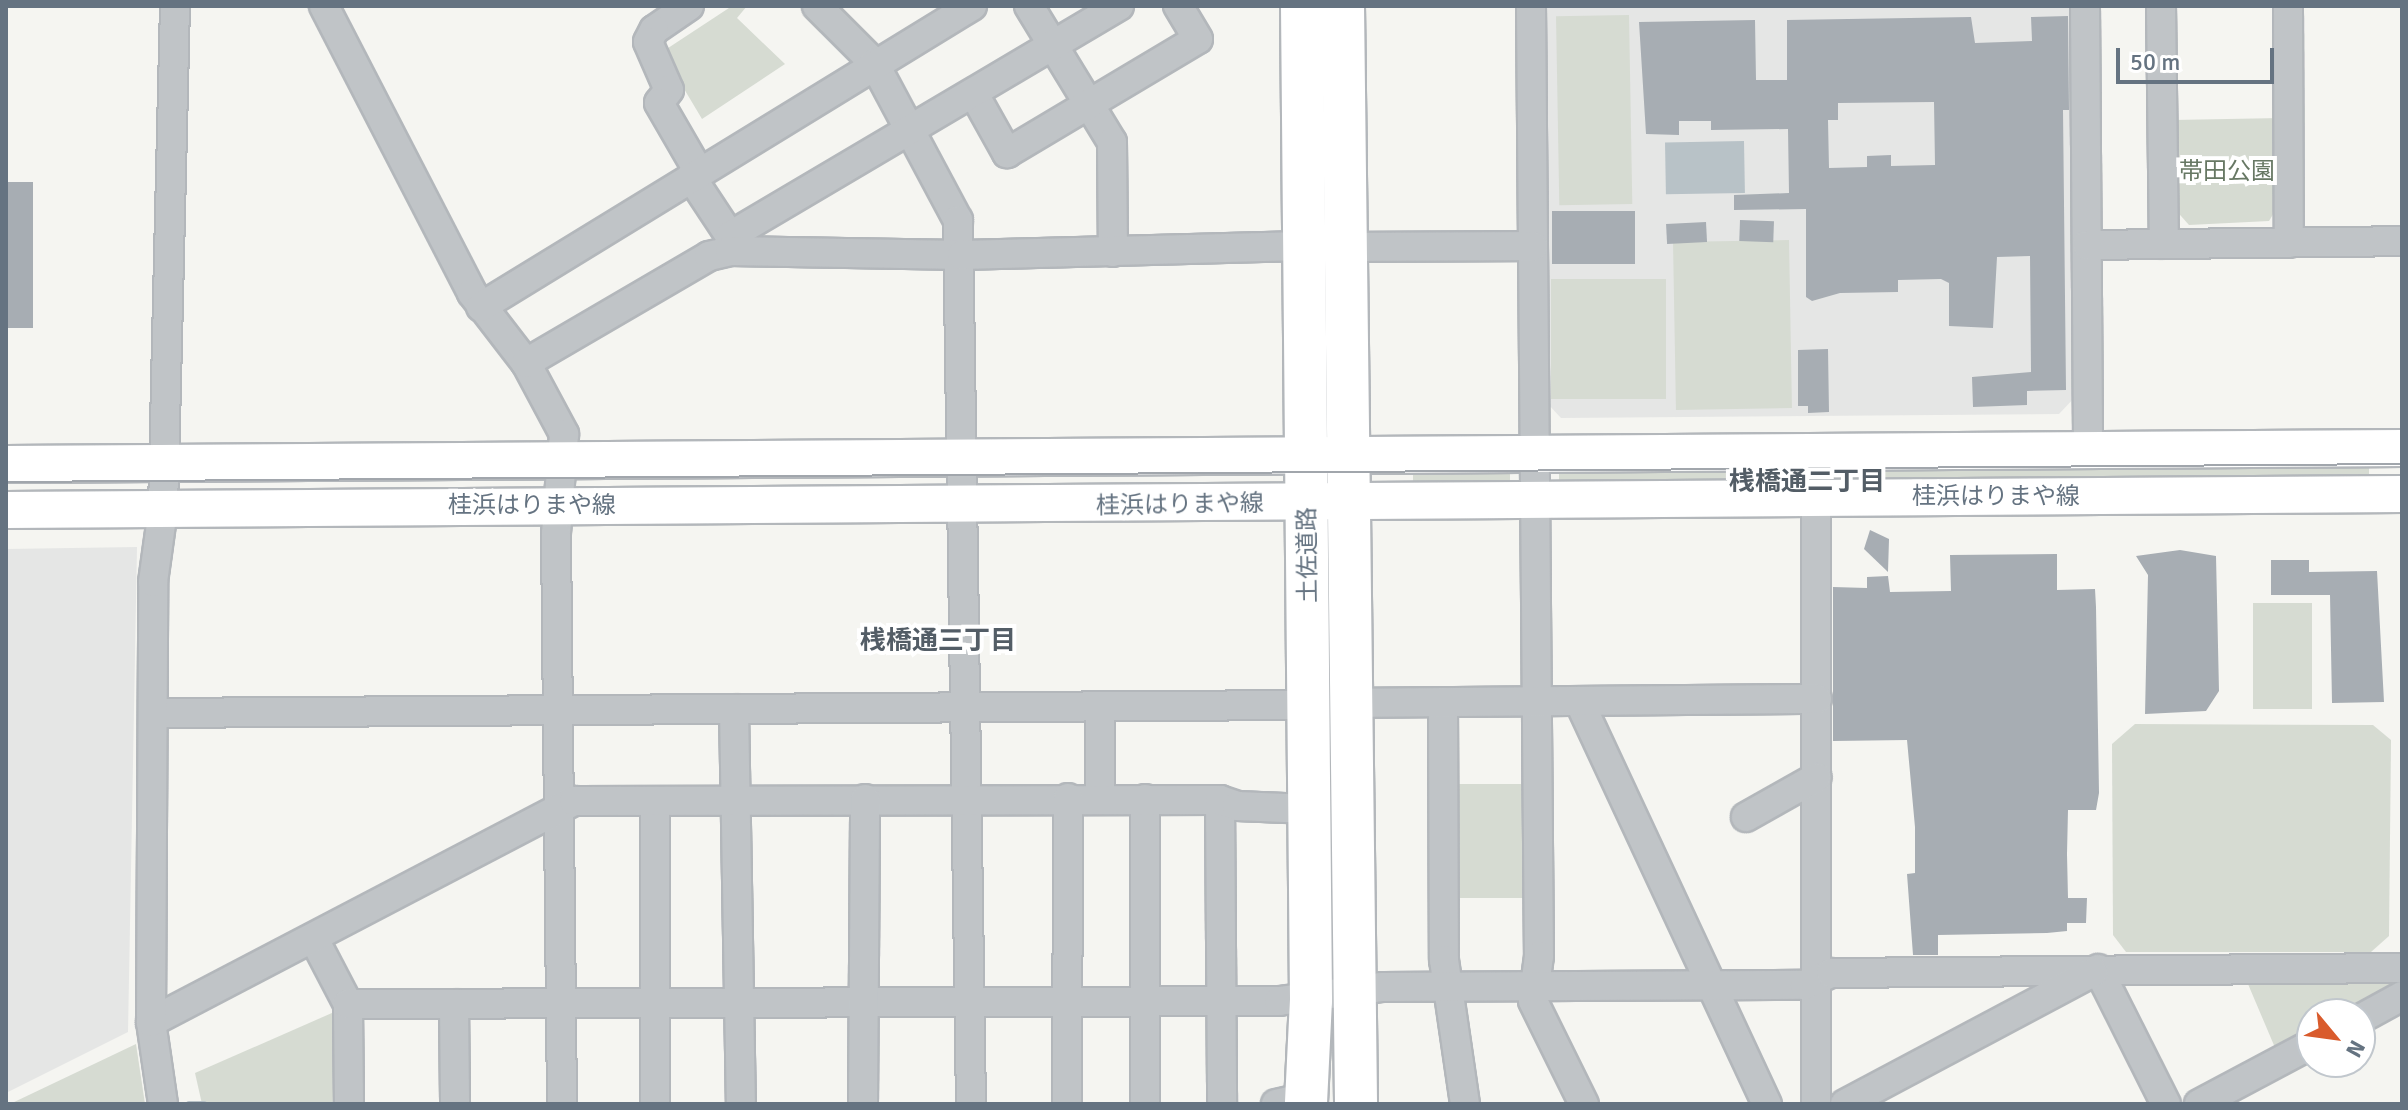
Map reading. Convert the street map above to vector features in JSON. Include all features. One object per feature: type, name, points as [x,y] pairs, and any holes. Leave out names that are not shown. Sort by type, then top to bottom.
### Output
[{"type":"highway","name":"土佐道路","points":[[1302,6],[1305,457],[1328,503],[1352,703],[1356,1104]]},
{"type":"highway","name":"土佐道路","points":[[1296,1102],[1311,1000],[1309,705],[1328,503],[1347,457],[1348,247],[1343,6]]},
{"type":"main road","name":"桂浜はりまや線","points":[[6,464],[2402,448]]},
{"type":"main road","name":"桂浜はりまや線","points":[[6,510],[559,505],[963,507],[2402,494]]},
{"type":"street","points":[[163,1104],[151,1022],[153,582],[163,510],[175,6]]},
{"type":"street","points":[[324,6],[481,307],[526,363],[564,434],[559,505],[557,808],[562,1104]]},
{"type":"street","points":[[689,6],[654,30],[648,42],[669,90],[659,103],[730,244]]},
{"type":"street","points":[[817,6],[874,63],[951,198],[962,255],[971,1104]]},
{"type":"street","points":[[481,307],[874,63],[972,6]]},
{"type":"street","points":[[1029,6],[1112,142],[1113,252]]},
{"type":"street","points":[[526,363],[730,244],[1119,6]]},
{"type":"street","points":[[974,94],[1007,153],[1198,39],[1178,6]]},
{"type":"street","points":[[1531,6],[1536,701],[1533,1001],[1584,1104]]},
{"type":"street","points":[[2085,6],[2088,452]]},
{"type":"street","points":[[2161,6],[2164,244]]},
{"type":"street","points":[[2288,6],[2289,243]]},
{"type":"street","points":[[2087,245],[2402,241]]},
{"type":"street","points":[[730,244],[962,255],[1302,246]]},
{"type":"street","points":[[1348,247],[1533,246]]},
{"type":"street","points":[[1816,453],[1819,978],[1816,1104]]},
{"type":"street","points":[[1352,703],[1817,699]]},
{"type":"street","points":[[1579,701],[1767,1104]]},
{"type":"street","points":[[1443,702],[1447,988],[1465,1104]]},
{"type":"street","points":[[153,713],[1309,705]]},
{"type":"street","points":[[1100,706],[1100,799]]},
{"type":"street","points":[[734,709],[741,1104]]},
{"type":"street","points":[[1746,817],[1817,777]]},
{"type":"street","points":[[151,1022],[315,941],[574,801],[1068,798],[1220,800],[1309,809]]},
{"type":"street","points":[[1067,1104],[1068,798]]},
{"type":"street","points":[[863,1104],[865,799]]},
{"type":"street","points":[[1145,799],[1145,1104]]},
{"type":"street","points":[[1220,800],[1222,1104]]},
{"type":"street","points":[[655,801],[655,1104]]},
{"type":"street","points":[[315,941],[348,1004],[349,1104]]},
{"type":"street","points":[[348,1004],[1311,1000],[1355,993],[1535,983],[1805,985],[1819,978],[2098,969],[2402,968]]},
{"type":"street","points":[[1845,1104],[2098,969]]},
{"type":"street","points":[[2098,969],[2166,1104]]},
{"type":"street","points":[[2376,1010],[2402,996]]},
{"type":"street","points":[[454,1004],[455,1104]]},
{"type":"street","points":[[2199,1104],[2296,1052]]},
{"type":"shaded area","points":[[1544,6],[2075,6],[2077,395],[2059,414],[1561,418],[1547,403]]},
{"type":"shaded area","points":[[1744,141],[1745,193],[1666,194],[1665,142]]},
{"type":"shaded area","points":[[137,547],[128,1032],[6,1093],[6,549]]},
{"type":"green space","points":[[732,6],[747,6],[737,18],[785,64],[702,119],[662,52]]},
{"type":"green space","points":[[1629,15],[1632,204],[1559,205],[1556,16]]},
{"type":"green space","name":"帯田公園","points":[[2281,118],[2280,203],[2269,221],[2189,225],[2173,207],[2173,120]]},
{"type":"green space","points":[[1789,240],[1792,408],[1676,410],[1673,242]]},
{"type":"green space","points":[[1551,279],[1666,279],[1666,399],[1551,399]]},
{"type":"green space","points":[[1881,459],[2369,459],[2369,477],[1881,477]]},
{"type":"green space","points":[[1413,465],[1510,465],[1510,485],[1413,485]]},
{"type":"green space","points":[[1559,465],[1780,465],[1780,482],[1559,482]]},
{"type":"green space","points":[[2253,603],[2312,603],[2312,709],[2253,709]]},
{"type":"green space","points":[[2135,724],[2373,725],[2391,740],[2389,936],[2371,952],[2126,952],[2113,935],[2112,744]]},
{"type":"green space","points":[[1451,784],[1523,784],[1523,898],[1451,898]]},
{"type":"green space","points":[[2245,977],[2402,978],[2402,982],[2372,998],[2296,998],[2296,1039],[2276,1050]]},
{"type":"green space","points":[[341,1009],[342,1104],[202,1104],[195,1073]]},
{"type":"green space","points":[[136,1044],[145,1104],[10,1104]]},
{"type":"building","points":[[2068,16],[2069,110],[2063,110],[2066,390],[2027,391],[2027,405],[1973,407],[1972,377],[2031,372],[2030,256],[1997,257],[1993,328],[1949,326],[1949,283],[1941,279],[1898,280],[1898,292],[1840,293],[1812,301],[1806,297],[1806,209],[1734,210],[1734,195],[1789,193],[1788,129],[1711,130],[1711,121],[1679,121],[1679,135],[1646,134],[1639,22],[1755,20],[1756,80],[1787,80],[1787,20],[1971,17],[1975,43],[2032,41],[2031,17]],"holes":[[[1934,102],[1935,165],[1891,166],[1891,155],[1867,156],[1867,167],[1829,168],[1828,120],[1838,120],[1838,103]]]},
{"type":"building","points":[[6,182],[33,182],[33,328],[6,328]]},
{"type":"building","points":[[1552,211],[1635,211],[1635,264],[1552,264]]},
{"type":"building","points":[[1740,220],[1774,221],[1773,242],[1739,241]]},
{"type":"building","points":[[1706,222],[1707,242],[1667,244],[1666,224]]},
{"type":"building","points":[[1828,349],[1829,412],[1808,413],[1808,406],[1798,406],[1798,350]]},
{"type":"building","points":[[1870,530],[1889,539],[1888,572],[1864,549]]},
{"type":"building","points":[[2180,550],[2216,556],[2219,691],[2206,711],[2145,714],[2148,575],[2136,556]]},
{"type":"building","points":[[2057,554],[2057,590],[2095,589],[2099,793],[2096,810],[2068,810],[2068,898],[2087,898],[2086,923],[2067,923],[2067,931],[2047,933],[1938,935],[1938,955],[1913,955],[1907,874],[1915,873],[1915,827],[1907,740],[1833,741],[1833,587],[1867,588],[1867,577],[1888,576],[1890,592],[1951,591],[1950,555]]},
{"type":"building","points":[[2271,560],[2309,560],[2309,572],[2377,571],[2384,702],[2332,703],[2330,595],[2271,595]]},
{"type":"waterway","points":[[189,1104],[204,1104]]},
{"type":"tram line","points":[[6,482],[2402,464]]},
{"type":"district","name":"桟橋通二丁目","points":[[1807,483]]},
{"type":"district","name":"桟橋通三丁目","points":[[938,642]]}]
